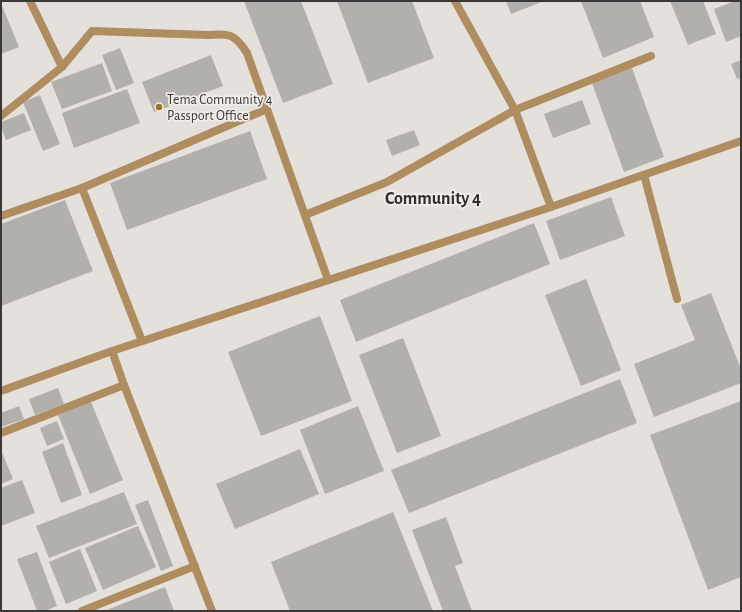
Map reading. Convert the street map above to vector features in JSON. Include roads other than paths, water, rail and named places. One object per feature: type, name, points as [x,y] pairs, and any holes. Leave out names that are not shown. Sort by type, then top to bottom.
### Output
[{"type":"street","points":[[30,1],[62,67]]},
{"type":"street","points":[[455,1],[515,110],[551,207]]},
{"type":"street","points":[[1,116],[62,67],[92,31],[208,35],[224,34],[239,40],[247,53],[328,280]]},
{"type":"street","points":[[305,215],[387,182],[515,110],[651,56]]},
{"type":"street","points":[[1,216],[82,188],[267,109]]},
{"type":"street","points":[[1,392],[112,351],[551,207],[741,141]]},
{"type":"street","points":[[644,175],[677,299]]},
{"type":"street","points":[[82,188],[142,341]]},
{"type":"street","points":[[112,351],[124,386],[212,611]]},
{"type":"street","points":[[1,433],[124,386]]},
{"type":"street","points":[[82,611],[195,566]]},
{"type":"place","name":"Tema Community 4 Passport Office","points":[[159,107]]},
{"type":"district","name":"Community 4","points":[[433,198]]}]
